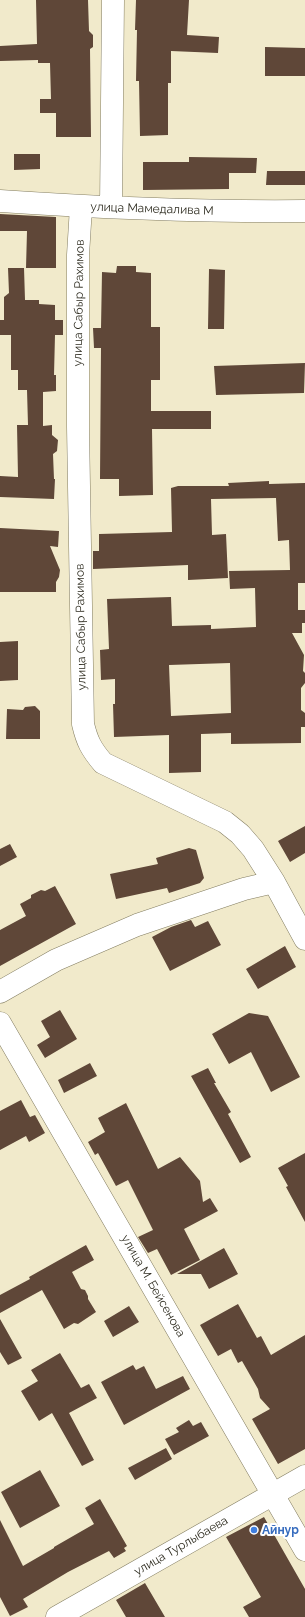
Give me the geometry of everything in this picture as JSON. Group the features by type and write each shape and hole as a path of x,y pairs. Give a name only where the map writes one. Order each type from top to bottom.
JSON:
{"street":[{"path":"111,207 113,0"},
{"name":"улица Мамедалива М","path":"0,201 81,207 238,212 305,212"},
{"name":"улица Сабыр Рахимов","path":"81,207 78,255 78,427 83,724 86,737 91,749 103,763 224,822 235,830 253,849 274,882 305,939"},
{"path":"0,992 56,960 137,925 244,889 274,882"},
{"name":"улица М. Бейсенова","path":"0,1023 305,1550"},
{"name":"улица Турлыбаева","path":"57,1617 305,1476"}],"building":[{"path":"36,0 88,0 89,31 93,35 93,47 90,49 91,137 56,137 56,113 40,113 40,99 51,99 50,63 38,63 38,60 0,61 0,46 37,44"},
{"path":"136,0 189,0 187,35 219,37 218,53 171,51 171,83 168,83 168,135 140,136 139,81 136,81"},
{"path":"265,47 305,48 305,76 265,76"},
{"path":"14,154 40,154 40,169 14,170"},
{"path":"189,157 257,158 256,173 229,173 229,189 143,190 143,162 189,162"},
{"path":"267,171 305,171 305,185 266,185"},
{"path":"0,214 56,217 56,268 26,268 27,231 0,231"},
{"path":"117,266 136,266 136,272 151,273 151,327 160,327 160,380 151,380 151,411 211,411 211,429 152,429 153,495 119,496 119,479 100,479 101,348 94,348 93,328 101,328 102,272 116,273"},
{"path":"8,268 24,268 25,300 39,300 39,304 55,305 55,320 63,320 63,335 55,335 54,375 56,375 56,391 43,392 43,426 52,425 52,435 58,440 57,451 53,454 55,479 54,499 0,497 0,476 18,477 17,425 28,425 27,390 18,390 18,370 11,370 11,335 0,335 0,320 4,320 4,297 9,293"},
{"path":"209,269 225,270 224,329 208,329"},
{"path":"305,363 304,393 216,395 214,366"},
{"path":"269,481 269,484 305,483 305,583 298,583 298,610 305,610 305,623 302,623 302,633 292,633 304,655 303,671 305,673 305,683 301,688 301,710 305,713 305,727 301,727 301,743 231,744 231,733 201,734 201,772 169,773 169,735 114,737 113,704 115,704 115,679 101,680 100,650 109,649 107,599 171,597 172,626 211,625 211,629 256,627 255,588 230,589 229,571 290,570 289,540 278,541 276,498 211,499 212,535 226,534 228,578 188,580 188,565 93,569 93,551 99,551 99,534 172,532 171,488 178,486 229,486 228,483","holes":["230,663 231,713 171,716 169,665"]},
{"path":"0,528 59,531 58,547 50,546 60,570 59,577 56,582 56,592 0,592"},
{"path":"18,641 18,680 0,681 0,642"},
{"path":"35,706 40,711 40,739 6,739 7,709 23,710 25,707"},
{"path":"305,826 305,853 290,862 278,841"},
{"path":"10,844 17,857 0,866 0,849"},
{"path":"189,848 196,850 204,878 200,883 169,893 167,888 116,899 110,874 158,864 156,858"},
{"path":"55,886 76,924 0,966 0,930 26,916 20,904 31,898 31,895"},
{"path":"191,920 195,927 208,921 221,945 170,971 152,937 171,927"},
{"path":"285,946 296,967 258,989 246,969"},
{"path":"60,1010 77,1039 45,1058 37,1045 50,1037 41,1021"},
{"path":"249,1013 268,1016 300,1077 271,1092 251,1052 229,1064 212,1034"},
{"path":"90,1063 97,1076 64,1093 58,1080"},
{"path":"208,1068 216,1083 214,1083 231,1112 228,1114 251,1157 240,1163 191,1076"},
{"path":"21,1100 30,1117 35,1115 45,1133 29,1142 26,1136 0,1150 0,1111"},
{"path":"126,1103 158,1169 180,1157 200,1181 203,1202 210,1198 218,1211 184,1229 200,1260 171,1275 157,1249 148,1253 138,1237 153,1230 128,1180 116,1186 98,1153 95,1155 88,1142 105,1132 98,1118"},
{"path":"305,1153 305,1222 286,1187 288,1186 278,1168"},
{"path":"86,1245 94,1260 72,1272 81,1289 85,1290 88,1299 96,1312 78,1324 74,1323 64,1329 42,1290 0,1313 0,1295 30,1279 29,1277"},
{"path":"224,1248 238,1274 209,1289 201,1274 177,1274"},
{"path":"238,1304 257,1338 261,1336 271,1355 305,1335 305,1449 278,1464 252,1419 270,1409 260,1398 258,1389 242,1361 238,1363 231,1349 218,1356 200,1325"},
{"path":"129,1306 139,1322 113,1337 104,1321"},
{"path":"0,1319 22,1358 8,1365 0,1352"},
{"path":"60,1353 81,1388 89,1384 97,1398 69,1413 94,1460 82,1466 52,1413 39,1421 21,1391 38,1381 31,1370"},
{"path":"133,1365 136,1370 144,1366 156,1389 183,1376 190,1389 124,1425 101,1382"},
{"path":"189,1420 193,1426 201,1422 209,1436 174,1455 165,1439 179,1432 176,1428"},
{"path":"166,1448 172,1459 135,1480 128,1468"},
{"path":"40,1470 60,1506 20,1528 1,1492"},
{"path":"100,1499 127,1546 124,1548 126,1551 114,1558 109,1551 68,1572 23,1599 28,1607 10,1616 0,1597 0,1520 23,1566 94,1524 85,1508"},
{"path":"264,1517 305,1589 305,1617 249,1617 243,1607 261,1597 226,1537"},
{"path":"145,1583 165,1617 126,1617 116,1600"}],"place":[{"name":"Айнур","path":"254,1530"}]}
